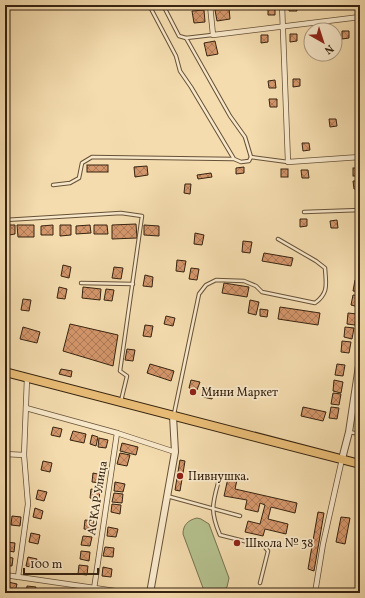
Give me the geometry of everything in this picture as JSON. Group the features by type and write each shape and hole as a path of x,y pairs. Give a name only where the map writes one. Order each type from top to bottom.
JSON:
{"highway":[{"path":"5,372 360,464"}],"street":[{"path":"210,5 213,35 284,25 360,17"},
{"path":"282,5 284,25 288,162 360,157"},
{"path":"315,593 323,544 349,432 360,359"},
{"path":"18,577 28,504 24,455 28,378"},
{"path":"26,408 117,433 175,452"},
{"path":"150,593 175,452 173,416"},
{"name":"АСКАР Улица","path":"94,589 117,433"},
{"path":"5,454 24,455"},
{"path":"5,575 129,593"}],"lane":[{"path":"149,5 176,56 180,72 192,87 234,159"},
{"path":"163,5 179,36 186,38 213,35"},
{"path":"186,38 230,116 245,137 251,157"},
{"path":"54,185 70,183 79,178 82,163 92,157 234,159 242,162 249,161 251,157"},
{"path":"251,157 288,162"},
{"path":"304,212 360,210"},
{"path":"5,220 121,213 142,216 120,371 127,376 120,402"},
{"path":"173,416 199,294 206,285 216,280 244,281 256,286 262,292 315,303 323,297 326,289 325,268 316,261 278,239"},
{"path":"81,283 133,284"},
{"path":"349,432 360,434"},
{"path":"220,476 212,508 214,520 220,535 264,546 268,552 260,582"},
{"path":"167,496 240,516"}],"green space":[{"path":"197,518 209,524 229,578 227,587 220,593 209,593 203,588 183,534 187,523"}],"building":[{"path":"289,5 296,5 297,11 289,11"},
{"path":"275,7 275,15 268,15 268,8"},
{"path":"229,8 230,19 217,21 215,10"},
{"path":"204,10 205,22 194,23 192,11"},
{"path":"343,31 349,31 349,38 343,39"},
{"path":"290,34 297,34 297,41 290,42"},
{"path":"261,35 268,35 268,42 261,43"},
{"path":"215,41 218,54 207,56 204,43"},
{"path":"293,79 300,79 300,86 293,87"},
{"path":"275,80 276,88 269,88 268,81"},
{"path":"269,99 277,99 277,107 270,107"},
{"path":"329,119 336,119 337,126 330,127"},
{"path":"302,143 309,143 310,150 303,151"},
{"path":"87,165 108,165 108,172 87,172"},
{"path":"147,166 148,175 135,177 134,167"},
{"path":"244,167 244,173 236,174 236,168"},
{"path":"353,168 360,168 360,176 353,176"},
{"path":"281,169 288,169 288,177 281,177"},
{"path":"301,170 308,170 309,178 302,178"},
{"path":"211,173 212,177 198,179 197,175"},
{"path":"353,181 360,181 360,189 354,189"},
{"path":"185,184 191,184 190,194 184,193"},
{"path":"300,219 307,219 307,226 300,227"},
{"path":"337,220 338,228 331,228 330,221"},
{"path":"136,224 137,238 112,239 112,225"},
{"path":"8,225 15,225 15,234 9,235"},
{"path":"17,225 34,225 34,237 18,237"},
{"path":"53,225 53,235 41,235 41,226"},
{"path":"60,225 71,225 71,235 60,236"},
{"path":"90,225 91,233 76,234 76,226"},
{"path":"94,225 107,225 108,234 94,234"},
{"path":"144,225 159,226 159,236 144,235"},
{"path":"195,233 204,235 202,245 194,244"},
{"path":"243,241 252,242 250,253 242,252"},
{"path":"264,253 293,258 291,266 262,261"},
{"path":"177,260 186,261 184,272 176,271"},
{"path":"63,265 71,267 69,278 61,276"},
{"path":"114,267 123,268 121,279 112,278"},
{"path":"191,268 199,269 197,280 189,279"},
{"path":"145,275 153,277 152,287 143,286"},
{"path":"355,280 360,281 360,292 353,291"},
{"path":"224,283 249,287 247,297 222,293"},
{"path":"59,287 67,289 65,299 57,298"},
{"path":"83,287 101,289 100,300 82,298"},
{"path":"106,289 114,290 112,301 104,300"},
{"path":"353,295 360,296 359,307 351,305"},
{"path":"23,299 31,300 29,311 21,310"},
{"path":"250,300 259,302 256,315 248,313"},
{"path":"280,307 320,313 318,325 278,319"},
{"path":"260,309 268,310 267,317 260,316"},
{"path":"348,313 357,314 355,325 347,324"},
{"path":"166,316 175,318 173,326 164,324"},
{"path":"70,324 118,335 113,366 63,351"},
{"path":"145,325 153,326 151,337 143,336"},
{"path":"23,327 40,332 37,343 20,339"},
{"path":"345,327 354,328 352,339 344,337"},
{"path":"342,341 351,342 349,353 341,352"},
{"path":"127,349 135,350 133,361 125,360"},
{"path":"150,364 174,371 171,381 147,373"},
{"path":"337,364 345,365 343,376 335,375"},
{"path":"61,369 72,371 71,377 59,374"},
{"path":"191,380 200,382 197,390 189,388"},
{"path":"334,380 343,382 341,393 333,391"},
{"path":"205,388 214,390 212,399 203,397"},
{"path":"333,393 341,394 339,405 331,404"},
{"path":"303,407 326,412 323,421 301,416"},
{"path":"331,407 339,408 337,419 329,418"},
{"path":"53,427 62,429 60,437 51,435"},
{"path":"73,431 86,434 84,443 70,440"},
{"path":"92,435 98,437 96,446 90,444"},
{"path":"99,438 108,440 106,448 98,447"},
{"path":"122,443 138,447 136,455 120,451"},
{"path":"120,453 130,455 127,466 117,464"},
{"name":"Пивнушка.","path":"180,460 185,461 180,491 175,490"},
{"path":"43,461 52,463 50,472 41,470"},
{"path":"93,473 102,475 101,483 92,482"},
{"path":"228,478 237,480 235,489 297,503 295,513 271,507 268,519 288,524 286,534 265,529 263,536 245,532 248,521 260,524 265,505 260,503 258,512 245,509 247,500 224,496"},
{"path":"115,482 125,484 123,492 114,491"},
{"path":"91,489 100,491 99,499 90,498"},
{"path":"38,490 47,492 44,501 36,499"},
{"path":"114,493 123,494 122,503 112,502"},
{"path":"112,504 121,505 120,514 111,512"},
{"path":"35,508 43,511 41,519 33,517"},
{"path":"318,512 324,513 314,571 308,569"},
{"path":"12,516 21,517 20,526 11,525"},
{"path":"341,517 350,518 345,544 336,542"},
{"path":"85,520 94,521 93,530 84,529"},
{"path":"108,527 118,529 116,537 107,536"},
{"path":"31,533 40,535 38,544 29,542"},
{"path":"83,536 92,537 90,546 81,545"},
{"path":"6,542 15,543 14,552 5,550"},
{"path":"105,547 114,548 113,557 103,556"},
{"path":"81,551 90,552 89,561 80,559"},
{"path":"5,557 13,558 12,566 5,565"},
{"path":"28,557 37,559 35,568 26,566"},
{"path":"79,565 88,566 87,575 78,574"},
{"path":"103,567 112,569 111,577 102,576"},
{"path":"8,582 17,584 15,592 6,591"},
{"path":"27,586 36,587 35,593 26,593"}],"place":[{"name":"Мини Маркет","path":"193,392"},
{"name":"Пивнушка.","path":"180,476"},
{"name":"Школа № 38","path":"237,543"}]}
